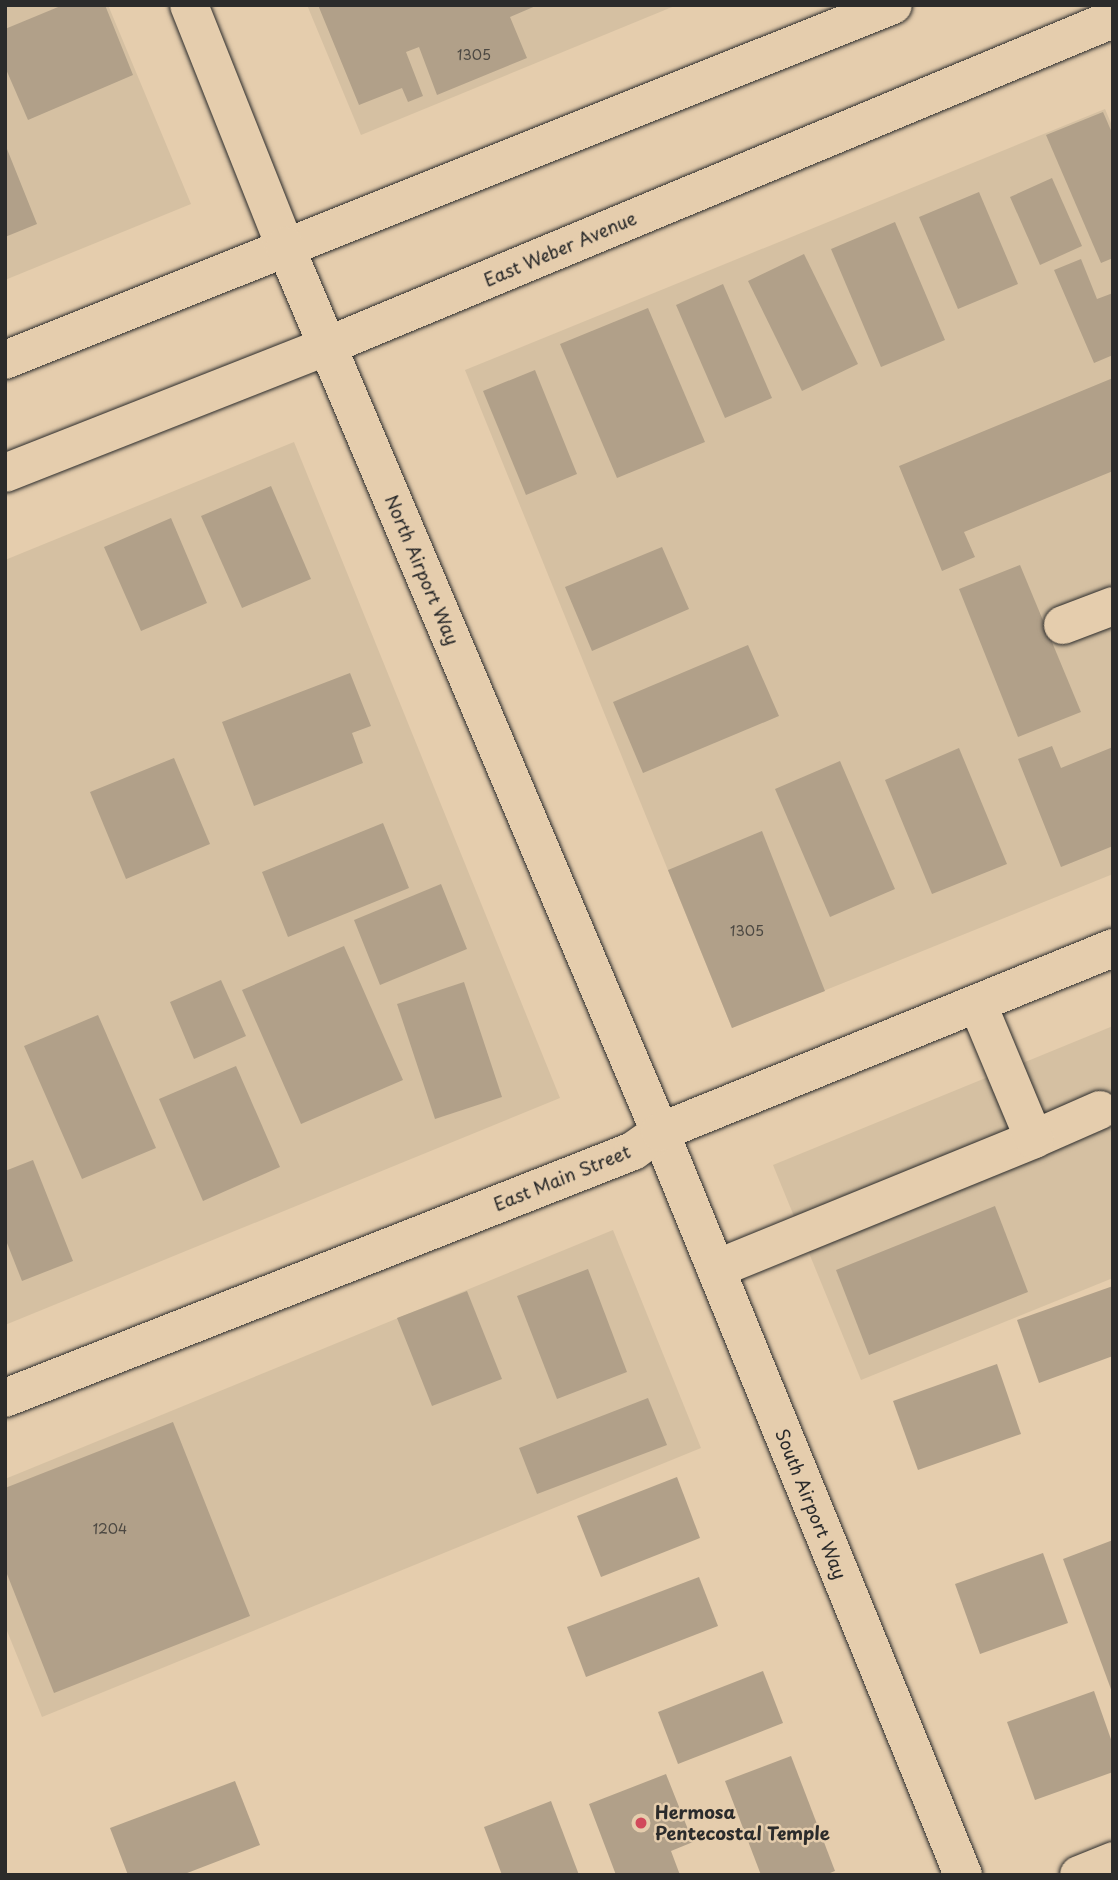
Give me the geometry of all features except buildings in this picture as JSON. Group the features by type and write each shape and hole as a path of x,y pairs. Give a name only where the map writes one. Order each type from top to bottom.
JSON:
{"main road":[{"name":"North Airport Way","path":"189,5 285,246 660,1132"},
{"path":"5,360 893,5"},
{"name":"East Weber Avenue","path":"5,473 327,346 1113,19"},
{"path":"1063,625 1113,606"},
{"name":"East Main Street","path":"5,1398 634,1151 660,1132 1113,948"},
{"path":"977,1003 1034,1139"},
{"path":"716,1269 1100,1110"},
{"name":"South Airport Way","path":"660,1132 963,1875"},
{"path":"1079,1875 1113,1861"}],"shaded area":[{"path":"5,5 108,5 191,204 5,280"},
{"path":"307,5 677,5 361,135"},
{"path":"1105,109 1113,128 1113,874 732,1028 465,370"},
{"path":"294,442 560,1098 5,1325 5,560"},
{"path":"1113,1026 1113,1278 861,1380 773,1165"},
{"path":"613,1230 701,1448 42,1717 5,1626 5,1479"}],"place":[{"name":"Hermosa Pentecostal Temple","path":"641,1823"}]}
